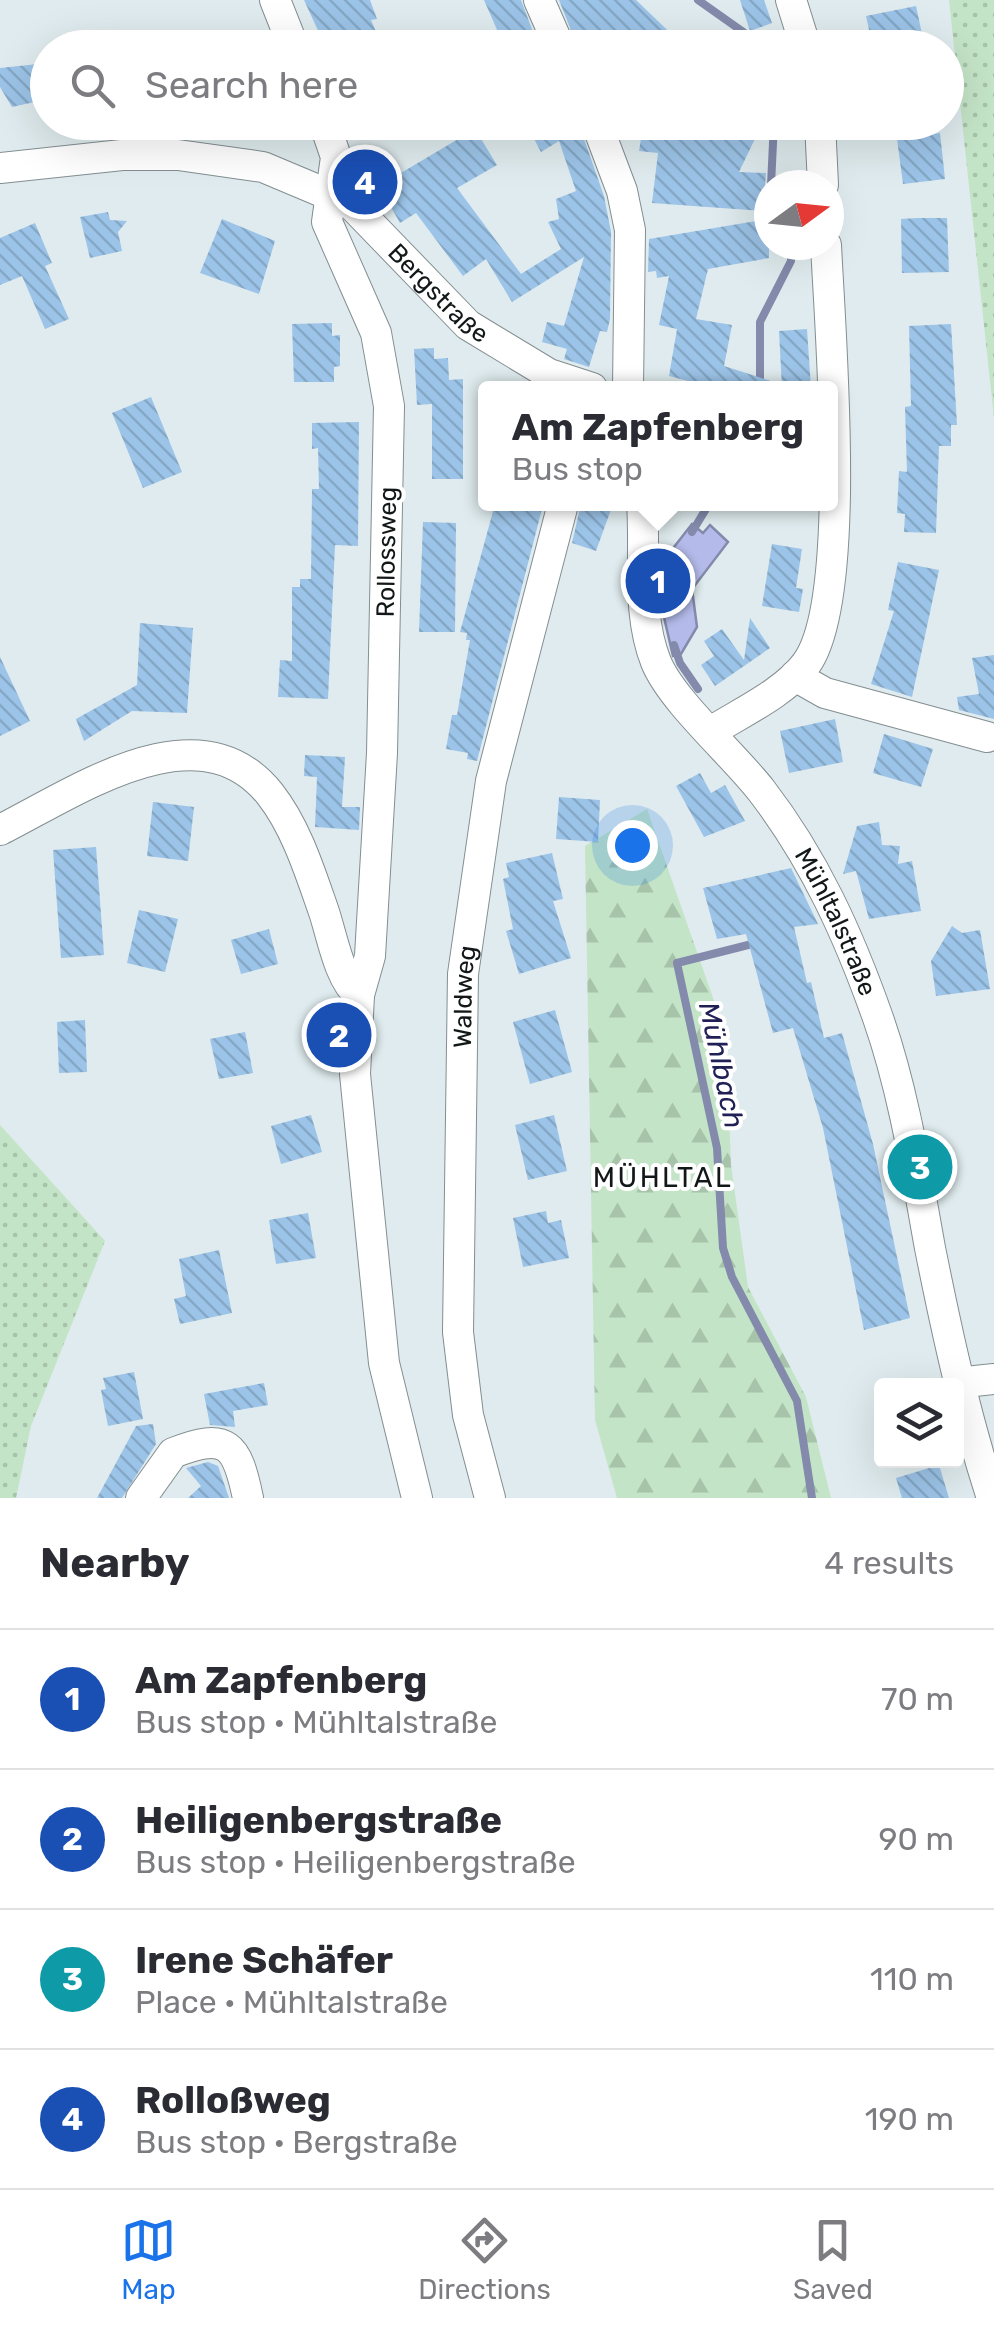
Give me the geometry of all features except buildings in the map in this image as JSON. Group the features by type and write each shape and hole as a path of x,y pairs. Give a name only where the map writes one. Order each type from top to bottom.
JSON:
{"street":[{"path":"275,0 287,30"},
{"path":"539,0 552,30"},
{"path":"791,0 800,30"},
{"name":"Rollossweg","path":"330,140 336,157 327,222 376,332 389,406 382,753 370,956 359,994 356,1093 384,1363 417,1498"},
{"path":"603,140 622,190 630,230 628,381"},
{"path":"821,140 823,170"},
{"name":"Bergstraße","path":"0,168 72,158 178,155 263,167 332,196 366,216 468,325 549,374 570,381"},
{"path":"826,260 829,381"},
{"name":"Waldweg","path":"490,1498 465,1401 458,1332 464,974 492,781 561,511"},
{"name":"Mühltalstraße","path":"642,511 643,590 651,648 666,681 768,800 824,884 878,1018 914,1161 957,1378"},
{"path":"712,731 795,676 811,656 833,547 832,511"},
{"path":"795,676 825,693 987,738"},
{"path":"0,830 110,776 155,759 207,756 234,765 259,782 282,813 313,882 347,980 359,994"},
{"path":"964,1382 994,1378"},
{"name":"Mühltalstraße","path":"964,1403 992,1498"},
{"path":"141,1498 173,1453 213,1443 226,1444 236,1453 248,1498"}],"green space":[{"path":"949,0 994,0 994,418 964,139 964,30 952,30"},
{"path":"647,809 726,1035 731,1165 748,1287 806,1397 831,1498 617,1498 595,1420 585,846"},
{"path":"0,1125 105,1241 31,1426 16,1498 0,1498"}],"water":[{"path":"692,524 703,533 710,525 728,542 692,589 697,627 681,654 673,656 660,600 660,565"}],"waterway":[{"name":"Mühlbach","path":"698,0 740,30"},
{"name":"Mühlbach","path":"772,170 773,140"},
{"name":"Mühlbach","path":"760,381 760,322 791,260"},
{"name":"Mühlbach","path":"692,532 705,511"},
{"name":"Mühlbach","path":"674,645 680,663 698,689"},
{"name":"Mühlbach","path":"756,943 677,963 717,1148 723,1248 732,1277 797,1401 812,1498"}],"place":[{"name":"Rolloßweg","path":"365,182"},
{"name":"Am Zapfenberg","path":"658,581"},
{"name":"Heiligenbergstraße","path":"339,1035"},
{"name":"Irene Schäfer","path":"920,1167"}],"district":[{"name":"MÜHLTAL","path":"663,1177"}]}
